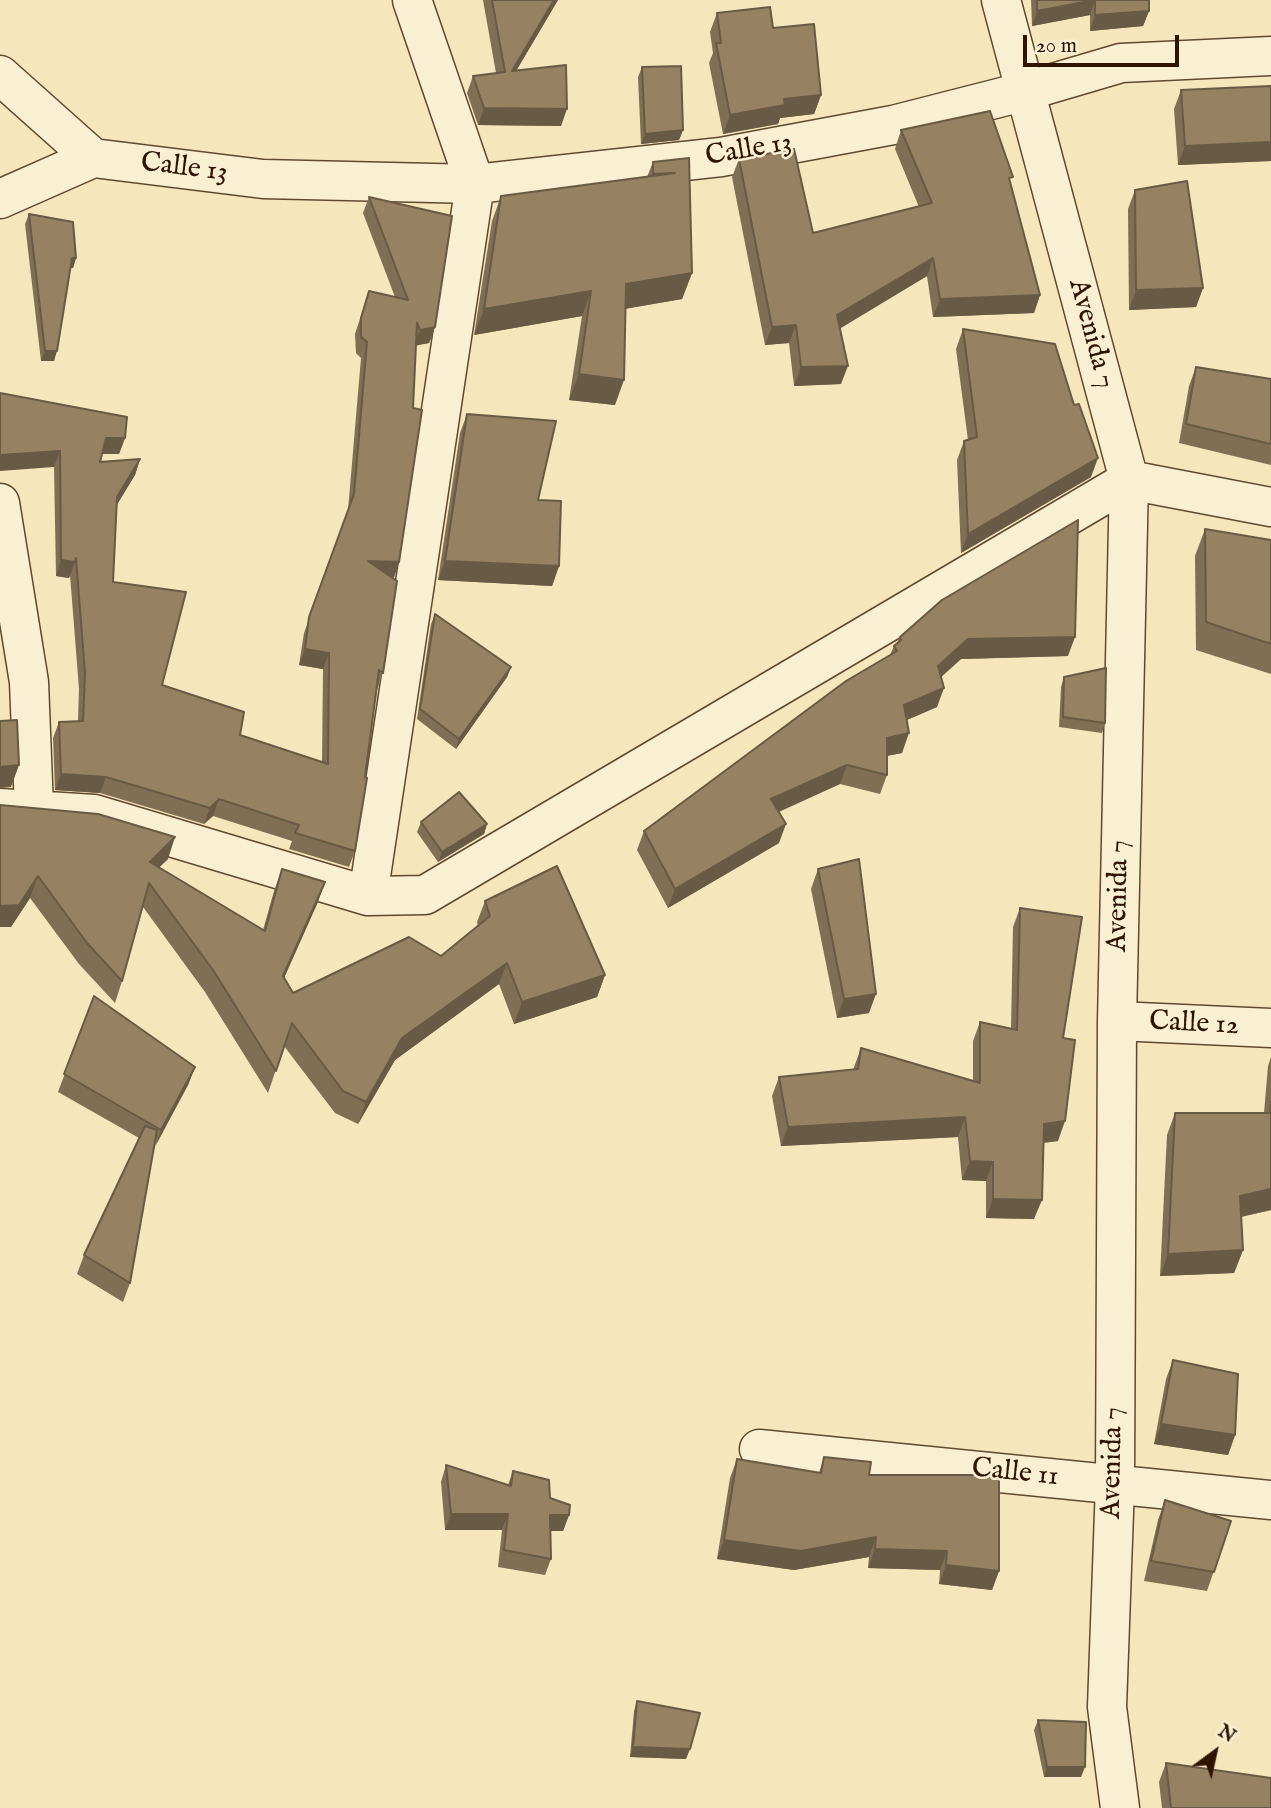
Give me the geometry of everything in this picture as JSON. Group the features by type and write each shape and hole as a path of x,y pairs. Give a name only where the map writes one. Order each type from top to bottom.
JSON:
{"street":[{"path":"368,896 475,184 412,0"},
{"name":"Avenida 7","path":"1001,0 1129,480 1117,1021 1115,1484 1107,1707 1120,1808"},
{"name":"Calle 13","path":"93,158 263,179 475,184 720,157 893,125 1121,63 1271,56"},
{"path":"0,75 93,158 0,198"},
{"path":"0,503 29,682 17,808 94,814 368,896 425,895 1129,480 1271,507"},
{"name":"Calle 12","path":"1117,1021 1271,1028"},
{"name":"Calle 11","path":"759,1449 1271,1500"}],"building":[{"path":"492,0 554,0 512,71 566,65 567,109 484,108 473,76 505,72"},
{"path":"1037,0 1094,0 1037,11"},
{"path":"1095,0 1149,0 1149,11 1095,15"},
{"path":"770,7 773,28 814,24 821,95 784,99 785,105 730,115 716,43 721,43 717,13"},
{"path":"681,66 683,130 645,134 642,67"},
{"path":"1271,86 1271,142 1185,146 1181,90"},
{"path":"990,111 1013,177 1009,178 1040,295 940,299 933,258 837,315 848,366 801,367 796,325 772,327 739,159 794,149 813,233 932,203 901,130"},
{"path":"689,158 692,273 626,284 624,380 579,374 591,291 484,309 501,196 675,173 653,174 653,162"},
{"path":"1187,181 1203,288 1136,290 1135,190"},
{"path":"369,197 452,216 435,327 420,330 417,323 413,408 422,410 399,562 368,561 397,581 383,673 379,670 367,778 355,851 295,833 299,825 219,799 210,808 106,777 61,774 59,722 83,721 85,673 76,558 75,562 61,560 60,451 0,455 0,393 127,417 125,438 106,438 100,462 140,459 117,497 113,582 186,592 162,685 244,712 240,735 328,764 329,653 305,649 309,617 354,494 367,342 361,337 361,318 369,291 408,300"},
{"path":"29,214 73,222 76,258 72,258 57,351 45,351"},
{"path":"963,329 1055,344 1074,405 1079,404 1098,458 968,534 964,441 977,437"},
{"path":"1196,367 1271,379 1271,444 1186,424"},
{"path":"467,414 556,421 538,500 561,501 559,566 445,561"},
{"path":"1078,520 1075,637 968,639 938,666 944,688 904,705 909,733 887,738 887,775 847,765 771,799 786,824 675,889 644,831 846,681 897,651 894,646 901,640 900,637 942,600"},
{"path":"1205,529 1271,540 1271,644 1206,622"},
{"path":"435,614 511,667 459,739 420,709"},
{"path":"1106,668 1105,723 1063,717 1064,677"},
{"path":"17,720 19,765 0,767 0,721"},
{"path":"459,792 487,824 442,852 421,822"},
{"path":"0,805 98,814 175,837 150,862 265,931 282,869 325,882 283,976 293,993 409,937 441,956 490,916 485,901 557,866 605,975 522,1002 507,963 402,1038 366,1102 343,1091 292,1023 276,1071 213,970 149,883 122,981 87,943 38,876 19,905 0,906"},
{"path":"859,859 876,994 844,999 818,869"},
{"path":"1020,908 1082,917 1063,1038 1075,1040 1065,1121 1044,1124 1042,1200 993,1199 993,1162 970,1161 965,1117 788,1127 779,1077 858,1069 861,1048 980,1083 980,1022 1017,1030"},
{"path":"94,996 195,1067 161,1130 64,1074"},
{"path":"1271,1102 1271,1189 1240,1196 1243,1250 1168,1254 1175,1113 1270,1113"},
{"path":"145,1126 157,1130 130,1283 84,1255"},
{"path":"1173,1360 1238,1374 1235,1435 1161,1424"},
{"path":"824,1457 871,1462 869,1475 999,1475 999,1571 946,1565 947,1551 875,1549 876,1537 801,1551 724,1540 737,1459 821,1473"},
{"path":"446,1465 511,1486 513,1471 549,1480 550,1498 570,1505 569,1515 550,1515 551,1559 504,1550 508,1514 451,1514"},
{"path":"1165,1500 1231,1521 1214,1572 1151,1561"},
{"path":"637,1701 700,1713 690,1749 633,1747"},
{"path":"1038,1720 1086,1722 1085,1767 1047,1767"},
{"path":"1166,1763 1271,1778 1271,1808 1171,1808"}]}
